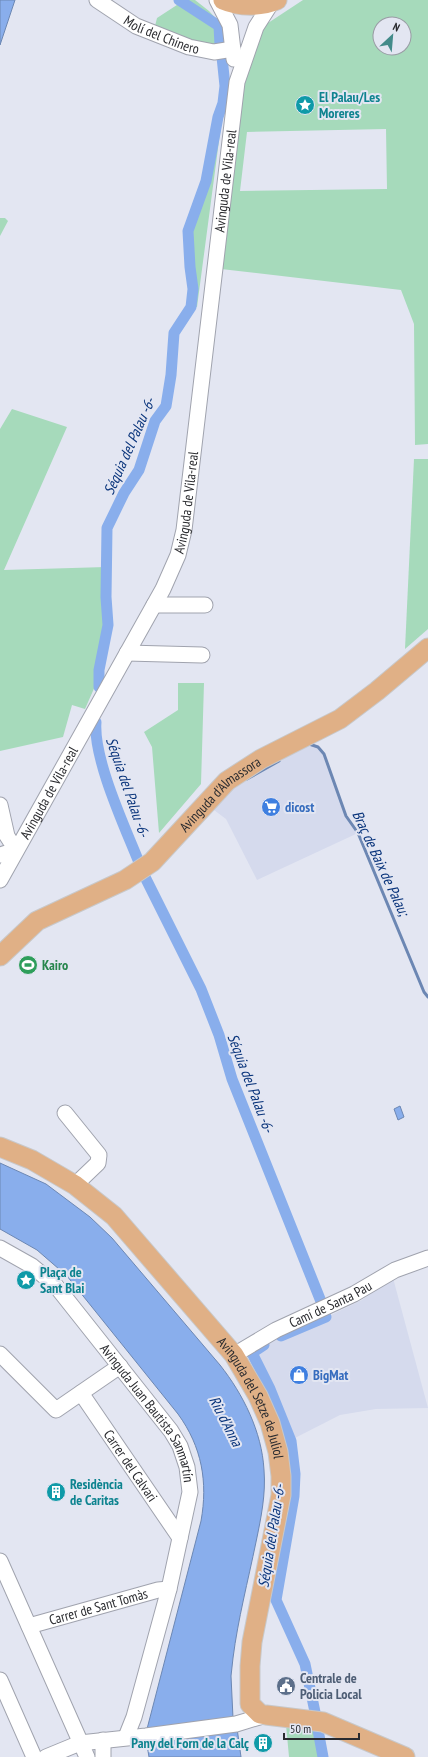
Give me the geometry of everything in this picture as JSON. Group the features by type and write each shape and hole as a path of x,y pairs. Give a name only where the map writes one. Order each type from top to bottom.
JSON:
{"main road":[{"path":"223,0 241,5 275,1"},
{"name":"Avinguda d'Almassora","path":"0,956 8,942 37,921 125,880 152,862 227,781 261,759 340,719 377,691 428,648"},
{"name":"Avinguda del Setze de Juliol","path":"0,1147 32,1160 75,1185 114,1216 234,1355 258,1396 270,1423 278,1452 281,1476 278,1511 252,1642 249,1686 250,1704"},
{"path":"250,1704 260,1714 323,1722 405,1757"}],"street":[{"name":"Molí del Chinero","path":"97,0 136,26 189,47 214,52 233,49"},
{"name":"Avinguda de Vila-real","path":"217,0 230,25 237,82"},
{"name":"Avinguda de Vila-real","path":"2,870 16,850 154,605 178,555 184,530 237,82 256,27 275,1"},
{"path":"154,605 205,605"},
{"path":"127,653 202,655"},
{"path":"0,805 7,836 16,850 0,854"},
{"path":"65,1114 99,1155 98,1163 75,1185"},
{"name":"Avinguda Juan Bautista Sanmartín","path":"0,1248 32,1266 56,1286 159,1414 180,1446 187,1468 190,1492 169,1589 134,1717 126,1737"},
{"name":"Camí de Santa Pau","path":"234,1355 276,1330 354,1294 395,1270 428,1258"},
{"path":"0,1354 56,1410 120,1366"},
{"name":"Carrer del Calvari","path":"82,1393 180,1538"},
{"path":"0,1561 87,1757"},
{"name":"Carrer de Sant Tomàs","path":"29,1626 158,1590 169,1589"},
{"path":"0,1680 34,1757"},
{"path":"238,1723 250,1704"},
{"path":"46,1757 80,1743 146,1736 238,1723 266,1715"},
{"path":"103,1740 103,1757"}],"shaded area":[{"path":"309,744 318,747 324,754 346,816 358,833 257,880 226,819 214,810 223,798 234,788"},
{"path":"393,1278 428,1408 376,1409 340,1415 291,1440 275,1397 252,1353 284,1334 327,1317 362,1300"}],"green space":[{"path":"179,0 195,0 209,11 221,24 225,47 211,47 154,30 157,18 180,3"},
{"path":"303,0 428,0 428,444 415,445 414,324 401,290 221,269 241,90 265,25","holes":["386,129 387,189 240,191 247,132"]},
{"path":"224,103 197,307 192,306 193,288 190,267 189,230 207,181 218,117"},
{"path":"0,218 5,218 8,221 0,236"},
{"path":"12,409 67,427 4,570 106,567 106,637 96,684 85,709 72,705 63,737 0,751 0,429"},
{"path":"414,459 428,459 428,629 405,649"},
{"path":"178,683 204,683 201,784 159,833 152,747 144,732 178,710"},
{"path":"286,1725 323,1728 327,1757 289,1757"}],"water":[{"path":"0,0 15,0 0,45"},
{"path":"400,1106 404,1117 398,1120 394,1109"},
{"name":"Riu d'Anna","path":"0,1163 46,1184 90,1217 112,1238 220,1365 244,1401 250,1414 260,1442 264,1470 263,1506 235,1643 231,1676 233,1718 147,1729 201,1521 204,1492 198,1452 193,1439 178,1414 67,1276 37,1250 0,1229"},
{"path":"237,1728 241,1757 149,1757 146,1739"}],"waterway":[{"name":"Séquia del Palau -6-","path":"179,0 219,26 220,45"},
{"name":"Séquia del Palau -6-","path":"99,687 99,670 108,625 106,597 107,528 124,493 139,470 155,421 166,406 171,375 174,333 191,307 193,289 188,231 206,181 218,117 223,103 225,86 222,57"},
{"name":"Séquia del Palau -6-","path":"96,722 96,737 104,772 138,860"},
{"name":"Braç de Baix de Palau;","path":"309,744 318,747 324,754 346,816 358,833 424,992 428,997"},
{"path":"247,779 279,761"},
{"name":"Séquia del Palau -6-","path":"145,877 201,989 219,1035 232,1079 322,1304"},
{"name":"Séquia del Palau -6-","path":"281,1336 326,1317"},
{"name":"Séquia del Palau -6-","path":"264,1345 252,1353 270,1389 291,1441 295,1474 294,1496 276,1600 305,1664 315,1712"},
{"name":"Séquia del Palau -6-","path":"318,1730 323,1757"}],"place":[{"name":"El Palau/Les Moreres","path":"305,105"},
{"name":"dicost","path":"271,807"},
{"name":"Kairo","path":"28,965"},
{"name":"Plaça de Sant Blai","path":"26,1280"},
{"name":"BigMat","path":"299,1375"},
{"name":"Residència de Caritas","path":"56,1492"},
{"name":"Centrale de Policia Local","path":"286,1686"},
{"name":"Pany del Forn de la Calç","path":"263,1743"}]}
